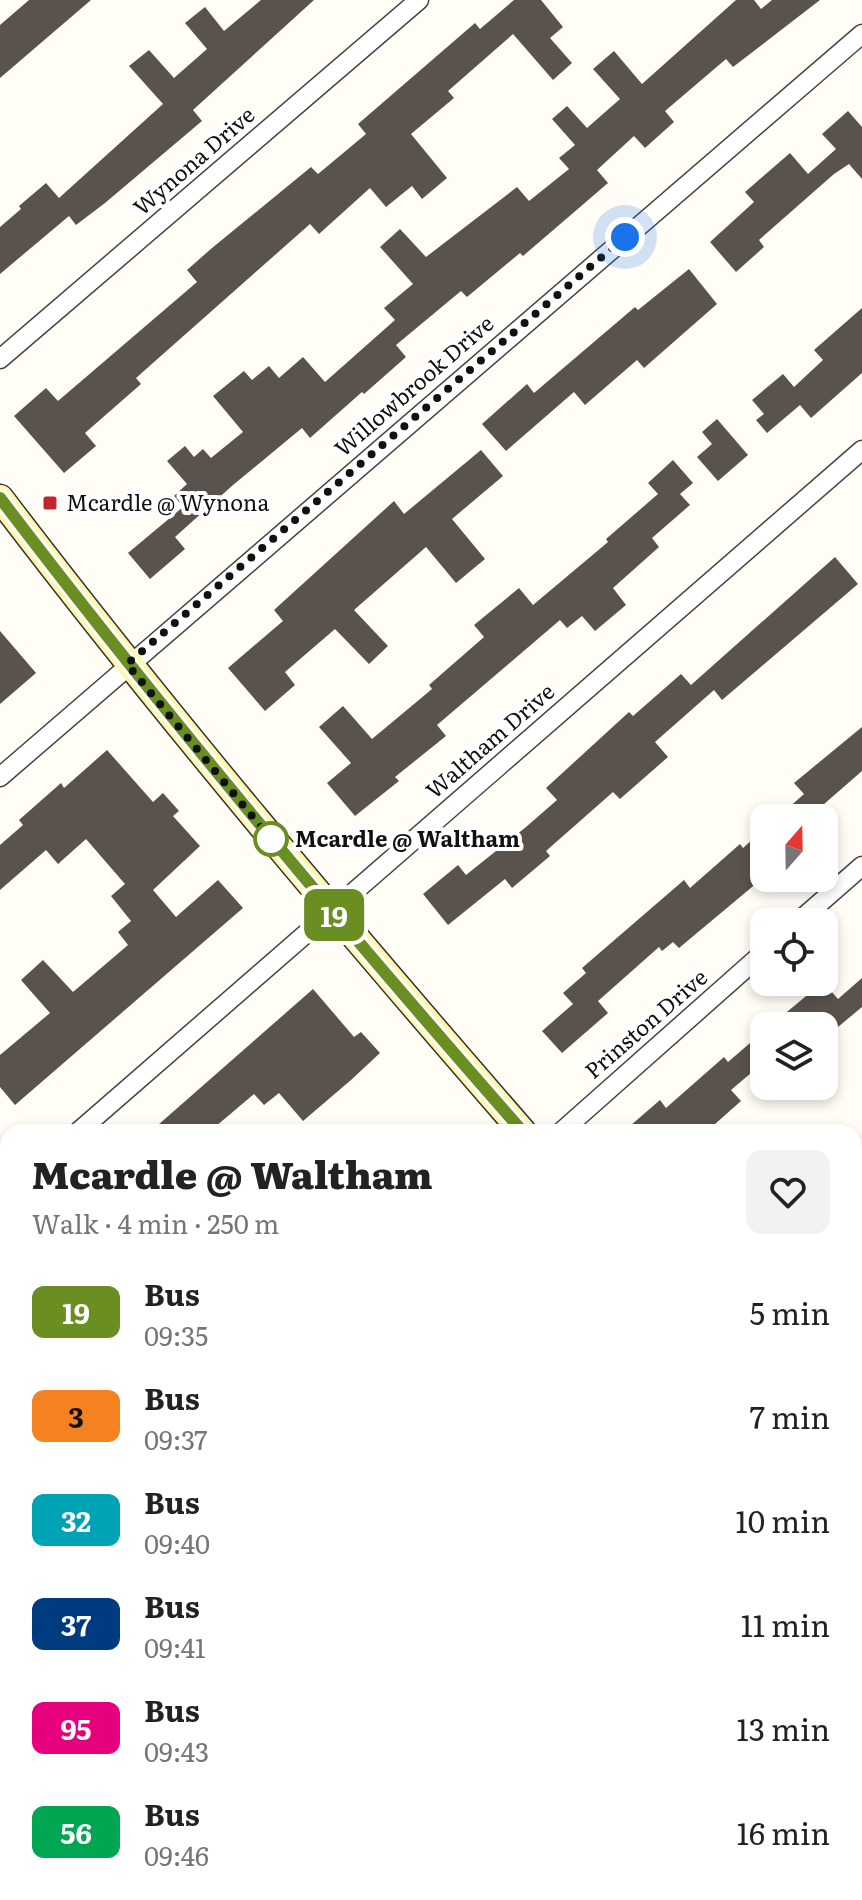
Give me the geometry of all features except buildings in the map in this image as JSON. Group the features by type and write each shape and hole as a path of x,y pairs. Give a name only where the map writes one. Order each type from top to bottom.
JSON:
{"main road":[{"path":"0,498 127,664 331,912 516,1124"}],"street":[{"name":"Wynona Drive","path":"0,359 419,0"},
{"name":"Willowbrook Drive","path":"0,777 127,664 862,34"},
{"name":"Waltham Drive","path":"87,1124 862,450"},
{"path":"814,908 862,866"},
{"name":"Prinston Drive","path":"570,1124 750,964"}],"bus line":[{"name":"19","path":"0,498 127,664 331,912 516,1124"}],"place":[{"name":"Mcardle @ Wynona","path":"50,503"},
{"name":"Mcardle @ Waltham","path":"271,839"}],"route":[{"path":"271,839 275,844 127,664 625,237"}]}
